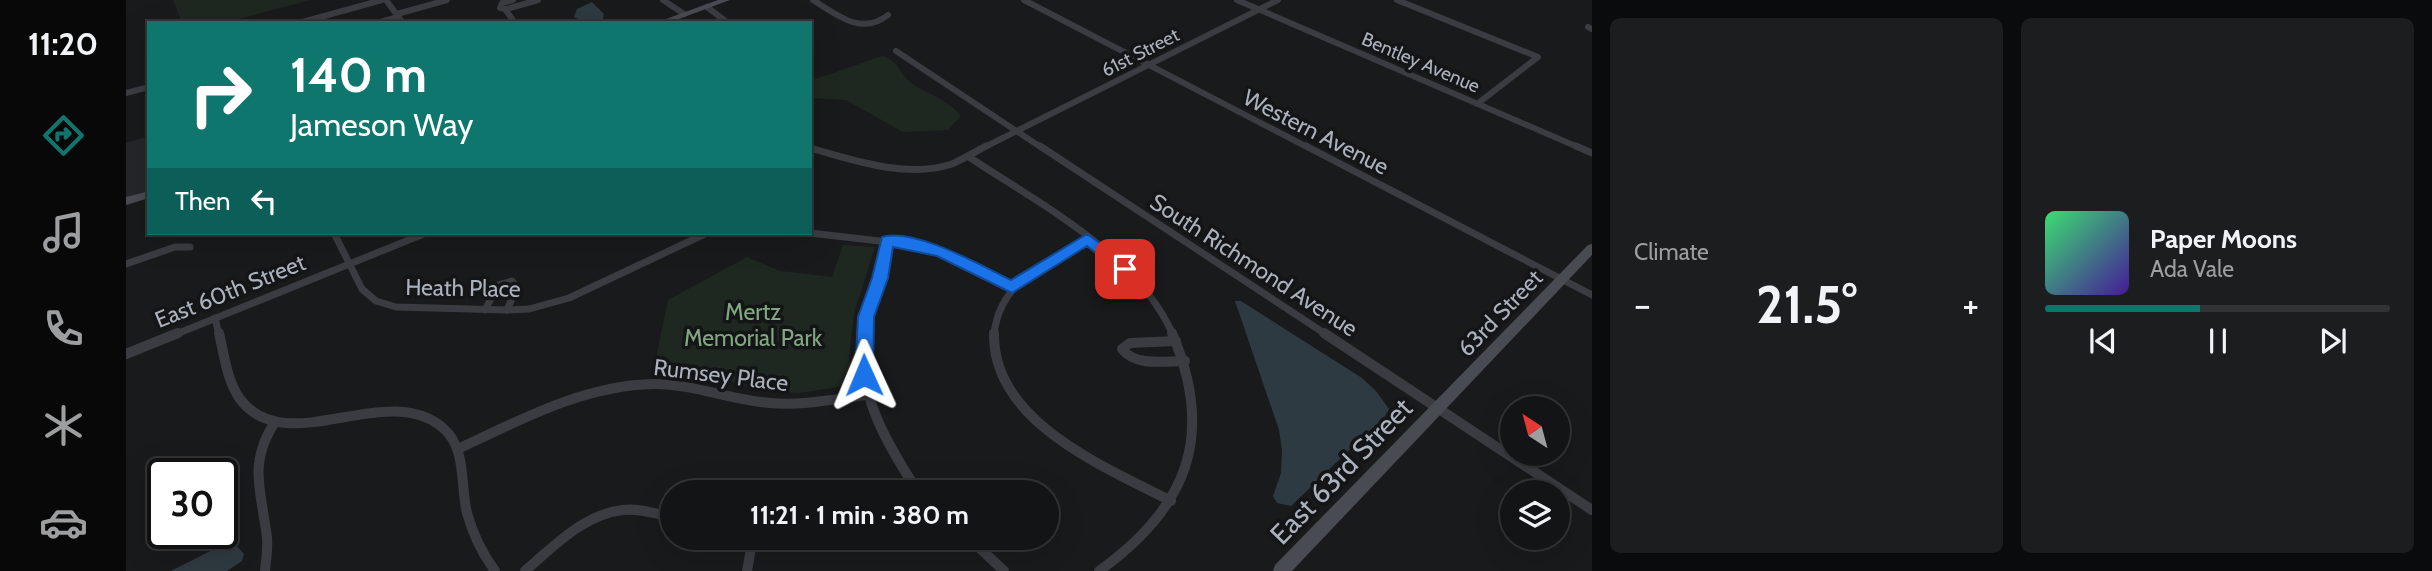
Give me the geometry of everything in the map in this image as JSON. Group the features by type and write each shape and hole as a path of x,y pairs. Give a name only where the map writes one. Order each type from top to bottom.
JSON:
{"main road":[{"path":"665,21 726,0"},
{"path":"126,201 147,195"},
{"name":"63rd Street","path":"1438,407 1592,248"},
{"name":"East 63rd Street","path":"1281,571 1438,407"}],"street":[{"path":"306,21 384,0 401,21"},
{"path":"383,21 447,0"},
{"path":"513,0 500,5 500,8 505,9 514,21"},
{"path":"505,9 538,0"},
{"path":"663,0 684,14"},
{"path":"813,0 853,24 877,24 888,15"},
{"name":"Western Avenue","path":"1024,0 1592,295"},
{"name":"Bentley Avenue","path":"1237,0 1592,153"},
{"name":"61st Street","path":"812,149 892,169 932,167 969,157 1278,0"},
{"path":"1397,0 1538,57 1477,104"},
{"path":"707,6 726,21"},
{"name":"South Richmond Avenue","path":"896,51 1592,510"},
{"path":"126,93 147,88"},
{"path":"969,157 1115,260 1144,288 1177,341 1185,361 1191,382 1193,423 1187,459 1171,501 1139,539 1099,571"},
{"path":"812,233 923,246 1012,287"},
{"name":"Heath Place","path":"335,235 367,294 387,305 485,310 529,309 569,298 703,235"},
{"name":"East 60th Street","path":"126,354 421,235"},
{"path":"1087,239 1012,287 1000,309 993,336 1001,373 1017,401 1041,425 1066,444 1171,501"},
{"path":"887,241 880,278 866,317 863,355 866,395 888,444 910,480"},
{"path":"126,264 175,247 190,247"},
{"path":"485,310 495,289 502,283 512,281 517,287 507,310"},
{"path":"215,318 239,398 251,411 275,422 317,422 369,411 402,411 438,424 458,449 470,525 482,552 495,571"},
{"path":"1177,341 1130,343 1122,349 1126,356 1133,359 1185,361"},
{"name":"Rumsey Place","path":"458,449 568,400 632,385 688,385 768,402 816,402 866,395"},
{"path":"265,571 267,540 259,506 256,471 263,441 275,422"},
{"path":"525,571 580,526 603,514 633,509 660,515"},
{"path":"747,571 751,550"},
{"path":"981,550 1003,571"}],"shaded area":[{"path":"592,2 604,14 603,19 582,21 574,17 577,9"},
{"path":"147,137 147,191 126,198 126,143"},
{"path":"1235,301 1241,301 1362,378 1389,409 1381,423 1368,432 1291,506 1277,503 1273,496 1281,473 1279,430"},
{"path":"238,547 244,554 242,561 227,571 171,571 214,549"}],"green space":[{"path":"173,0 310,0 231,21 181,21"},
{"path":"882,56 895,63 910,82 950,105 961,116 948,130 903,132 846,100 812,98 812,80"},
{"name":"Mertz Memorial Park","path":"843,245 875,247 854,313 849,357 851,385 799,393 775,392 712,377 653,373 668,300 747,257 780,271 832,277"}],"route":[{"path":"864,375 863,335 866,317 880,278 887,241 923,246 964,262 1012,287 1087,239 1125,269"}]}
